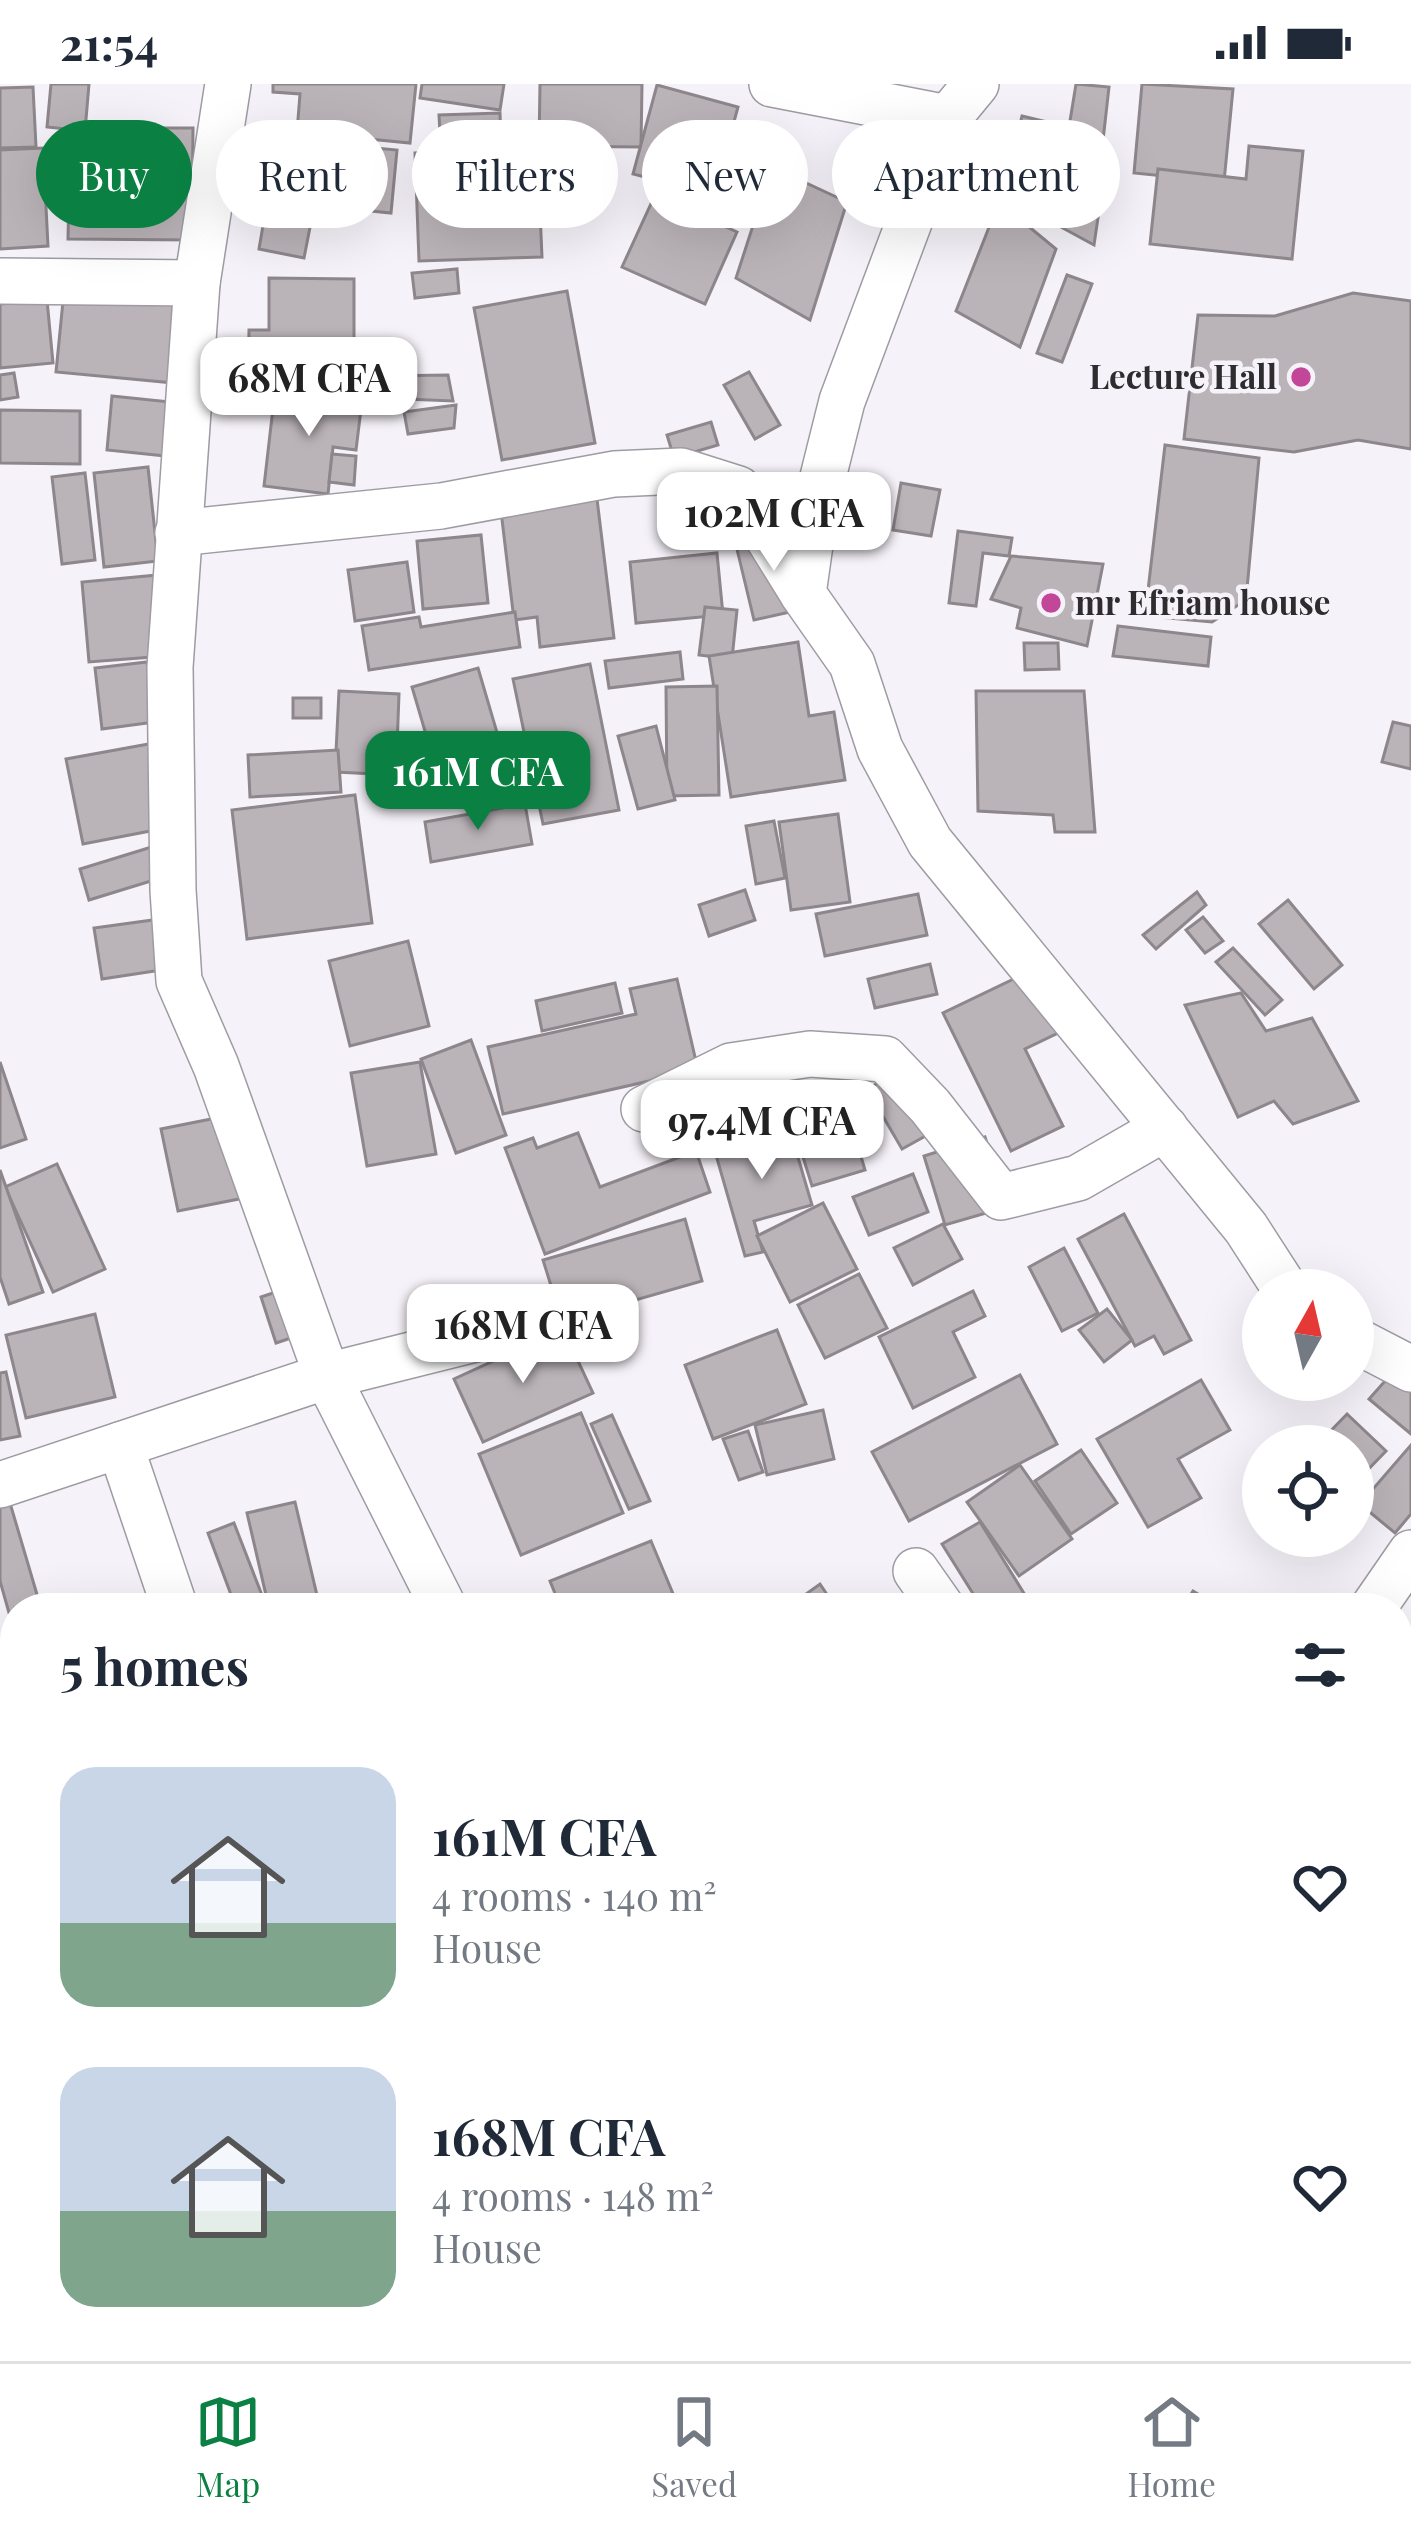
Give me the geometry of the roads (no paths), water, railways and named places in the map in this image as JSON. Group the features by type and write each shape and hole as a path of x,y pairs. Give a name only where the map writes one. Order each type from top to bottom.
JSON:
{"street":[{"path":"228,84 197,283 170,668 179,981 216,1066 328,1376 436,1593"},
{"path":"772,84 962,101 842,401 815,508 803,594"},
{"path":"0,281 197,283"},
{"path":"178,532 442,506 614,474 681,471 738,489 852,664 880,749 930,842 1246,1228 1272,1269"},
{"path":"644,1109 731,1066 810,1054 885,1059 930,1106 1001,1198 1078,1178 1165,1128"},
{"path":"0,1484 328,1376 487,1336"},
{"path":"1374,1350 1411,1369"},
{"path":"120,1445 170,1593"},
{"path":"1383,1593 1411,1553"},
{"path":"916,1571 931,1593"}],"place":[{"name":"Lecture Hall","path":"1301,377"},
{"name":"mr Efriam house","path":"1051,603"}]}
